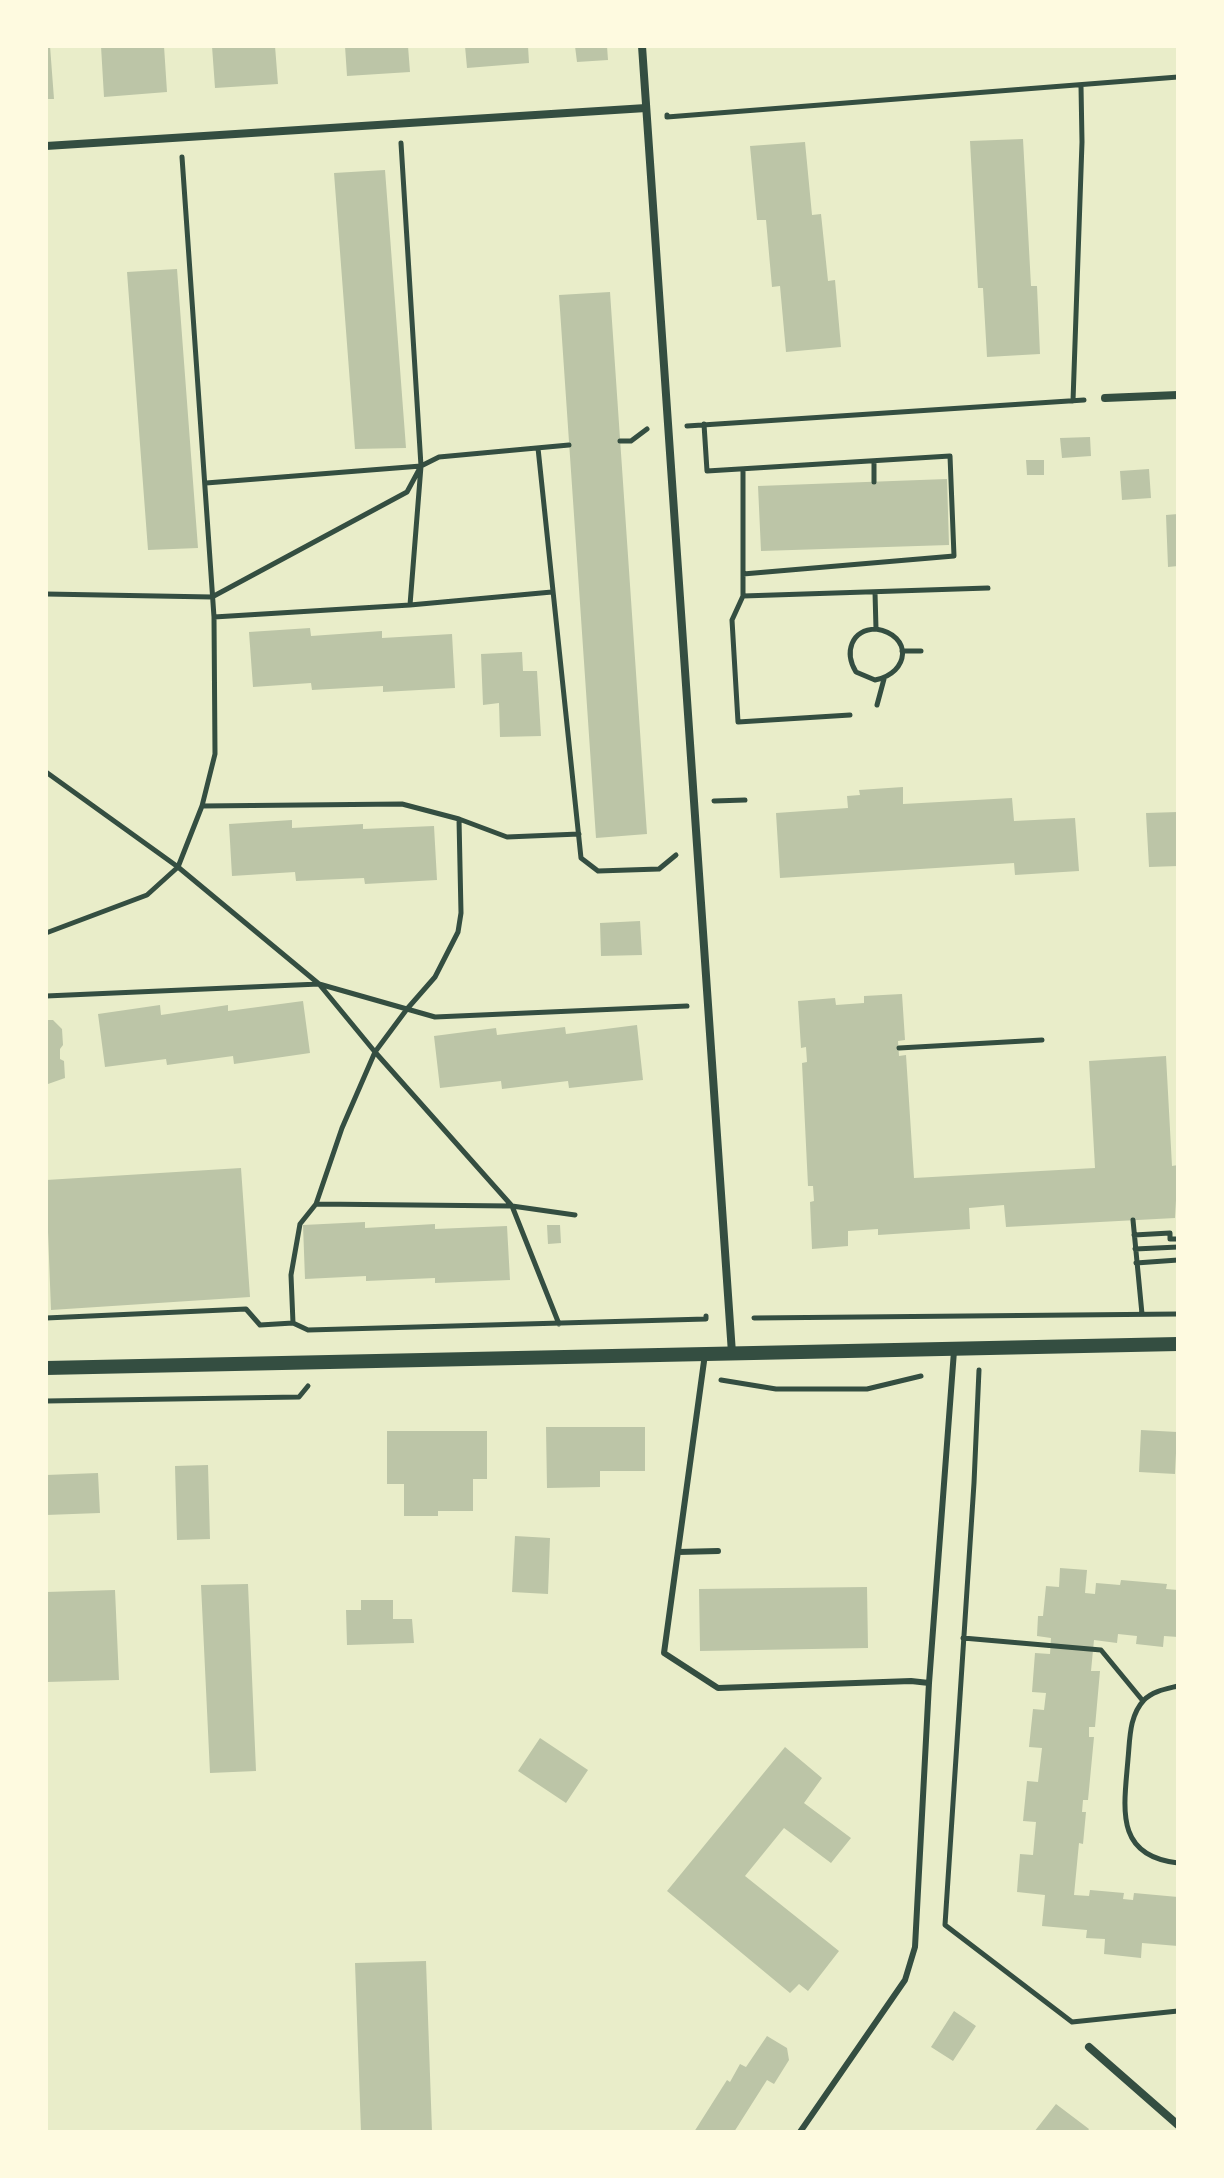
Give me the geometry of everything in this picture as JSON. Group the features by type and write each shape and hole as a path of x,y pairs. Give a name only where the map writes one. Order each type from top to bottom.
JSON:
{"street":[{"path":"642,46 732,1353"},
{"path":"46,146 646,108"},
{"path":"1105,398 1178,395"},
{"path":"46,1368 1178,1344"},
{"path":"1089,2047 1178,2125"}],"lane":[{"path":"800,2132 905,1980 915,1947 929,1683 954,1348"},
{"path":"705,1353 664,1653 718,1688 911,1681 929,1683"},
{"path":"678,1552 718,1551"}],"path":[{"path":"667,117 1178,77"},
{"path":"1073,401 1081,86"},
{"path":"399,124 421,466 410,605"},
{"path":"46,933 147,895 178,867 202,806 215,754 214,617 181,137"},
{"path":"682,426 1105,398"},
{"path":"704,424 707,471 950,456 954,556 743,574"},
{"path":"620,441 631,441 647,429"},
{"path":"206,483 421,466 439,457 569,445"},
{"path":"538,448 581,858 598,871 659,869 676,855"},
{"path":"874,461 874,482"},
{"path":"46,594 212,597 407,492 421,466"},
{"path":"743,469 743,596 732,620 738,722 850,715"},
{"path":"743,596 988,588"},
{"path":"214,617 410,605 552,592"},
{"path":"875,592 876,629"},
{"path":"876,629 895,635 902,651 899,667 884,679 870,680 853,668 849,654 853,640 860,633 876,629"},
{"path":"902,651 921,651"},
{"path":"877,705 884,679"},
{"path":"46,772 178,867 319,984 512,1206 559,1324"},
{"path":"708,801 745,800"},
{"path":"202,806 402,804 459,819 507,837 579,834"},
{"path":"293,1323 291,1275 300,1224 316,1204 342,1128 375,1052 435,977 458,932 461,913 459,819"},
{"path":"46,996 319,984 435,1017 688,1006"},
{"path":"899,1048 1042,1040"},
{"path":"316,1204 512,1206 575,1215"},
{"path":"1133,1220 1142,1314"},
{"path":"1134,1235 1170,1233 1170,1239 1178,1239"},
{"path":"1135,1249 1178,1247"},
{"path":"1136,1263 1178,1260"},
{"path":"46,1318 246,1309 260,1325 293,1323 308,1330 706,1319"},
{"path":"754,1318 1178,1314"},
{"path":"979,1370 945,1925 1072,2022 1178,2011"},
{"path":"46,1401 299,1397 309,1385"},
{"path":"963,1638 1101,1650 1143,1701"},
{"path":"1178,1686 1157,1692 1143,1701 1131,1722 1123,1817 1141,1851 1158,1861 1178,1863"}],"building":[{"path":"46,46 50,46 54,99 46,99"},
{"path":"101,46 164,46 167,92 104,97"},
{"path":"212,46 275,46 278,84 215,88"},
{"path":"345,46 408,46 410,72 347,76"},
{"path":"465,46 528,46 529,63 467,68"},
{"path":"575,46 607,46 608,60 577,62"},
{"path":"1023,139 1031,286 1037,286 1040,354 987,357 983,288 978,288 970,141"},
{"path":"805,142 812,215 821,214 828,281 835,280 841,347 786,352 780,286 772,287 766,220 757,220 750,146"},
{"path":"385,170 406,448 355,449 334,173"},
{"path":"177,269 198,548 148,550 127,272"},
{"path":"610,292 647,834 596,838 559,295"},
{"path":"1090,437 1091,456 1062,458 1060,438"},
{"path":"1026,460 1044,460 1044,475 1027,475"},
{"path":"1149,469 1151,498 1122,500 1120,471"},
{"path":"947,479 949,545 761,551 758,486"},
{"path":"1178,514 1178,566 1168,567 1166,515"},
{"path":"310,628 311,636 382,631 382,638 452,634 455,688 383,692 383,686 312,690 311,683 253,687 249,632"},
{"path":"522,652 523,671 537,671 541,736 500,737 499,703 483,705 481,654"},
{"path":"903,787 903,804 1012,798 1014,821 1075,818 1079,871 1015,875 1014,863 780,878 776,813 848,808 847,796 860,795 859,790"},
{"path":"1178,812 1178,866 1149,867 1146,813"},
{"path":"292,820 292,828 363,824 363,829 434,826 437,880 365,884 364,878 296,881 295,872 232,876 229,824"},
{"path":"640,921 642,955 601,956 600,923"},
{"path":"902,994 905,1040 898,1041 899,1056 906,1055 914,1178 1095,1168 1089,1061 1166,1056 1172,1166 1178,1165 1175,1218 1006,1227 1004,1205 969,1208 970,1229 878,1235 878,1229 848,1231 848,1246 812,1249 810,1202 814,1201 813,1186 808,1186 802,1063 807,1062 806,1047 801,1048 798,1001 835,998 836,1005 864,1003 864,996"},
{"path":"303,1001 310,1053 234,1064 233,1056 167,1065 166,1059 105,1067 98,1014 160,1005 161,1015 228,1005 228,1011"},
{"path":"46,1020 53,1020 62,1029 60,1059 64,1061 65,1078 48,1084 46,1084"},
{"path":"637,1025 643,1080 569,1088 568,1081 502,1089 501,1081 440,1088 434,1036 496,1028 497,1035 565,1027 566,1034"},
{"path":"241,1168 250,1297 51,1310 46,1180"},
{"path":"365,1222 365,1228 435,1224 435,1229 507,1226 510,1280 435,1283 435,1278 366,1281 366,1276 305,1279 303,1225"},
{"path":"547,1225 560,1225 561,1243 548,1244"},
{"path":"546,1427 645,1427 645,1471 600,1471 600,1487 547,1488"},
{"path":"1141,1430 1177,1432 1175,1474 1139,1472"},
{"path":"387,1431 487,1431 487,1479 473,1479 473,1511 438,1511 438,1516 404,1516 404,1484 387,1484"},
{"path":"208,1465 210,1539 177,1540 175,1466"},
{"path":"98,1473 100,1513 46,1515 46,1475"},
{"path":"515,1536 550,1538 548,1594 512,1592"},
{"path":"1060,1568 1087,1570 1085,1593 1095,1594 1096,1583 1120,1585 1121,1580 1167,1584 1166,1589 1178,1590 1178,1637 1164,1636 1163,1647 1136,1644 1137,1636 1118,1634 1117,1643 1094,1640 1091,1671 1100,1671 1095,1727 1089,1727 1089,1737 1094,1737 1088,1800 1083,1800 1082,1812 1086,1812 1083,1844 1079,1843 1074,1895 1089,1896 1090,1890 1124,1893 1123,1899 1133,1900 1134,1893 1178,1897 1178,1946 1142,1943 1141,1958 1104,1954 1105,1939 1086,1938 1087,1930 1042,1926 1045,1895 1017,1892 1020,1854 1033,1855 1036,1822 1023,1821 1027,1781 1038,1782 1042,1748 1029,1747 1033,1709 1044,1710 1046,1693 1032,1692 1035,1653 1050,1654 1051,1638 1037,1636 1038,1616 1043,1616 1046,1586 1059,1587"},
{"path":"248,1584 256,1771 210,1773 201,1585"},
{"path":"867,1587 868,1648 700,1651 699,1589"},
{"path":"115,1590 119,1680 46,1682 46,1592"},
{"path":"361,1600 393,1600 393,1619 412,1619 414,1643 347,1645 346,1610 361,1610"},
{"path":"540,1738 588,1770 566,1803 518,1771"},
{"path":"785,1747 822,1778 804,1803 851,1838 831,1863 784,1828 745,1876 839,1951 808,1991 799,1984 790,1993 667,1891"},
{"path":"426,1961 432,2132 361,2132 355,1963"},
{"path":"954,2011 976,2026 953,2061 931,2047"},
{"path":"767,2036 787,2048 789,2060 774,2084 767,2080 734,2132 694,2132 727,2080 730,2082 740,2064 746,2067"},
{"path":"1056,2104 1089,2129 1087,2132 1034,2132"}]}
